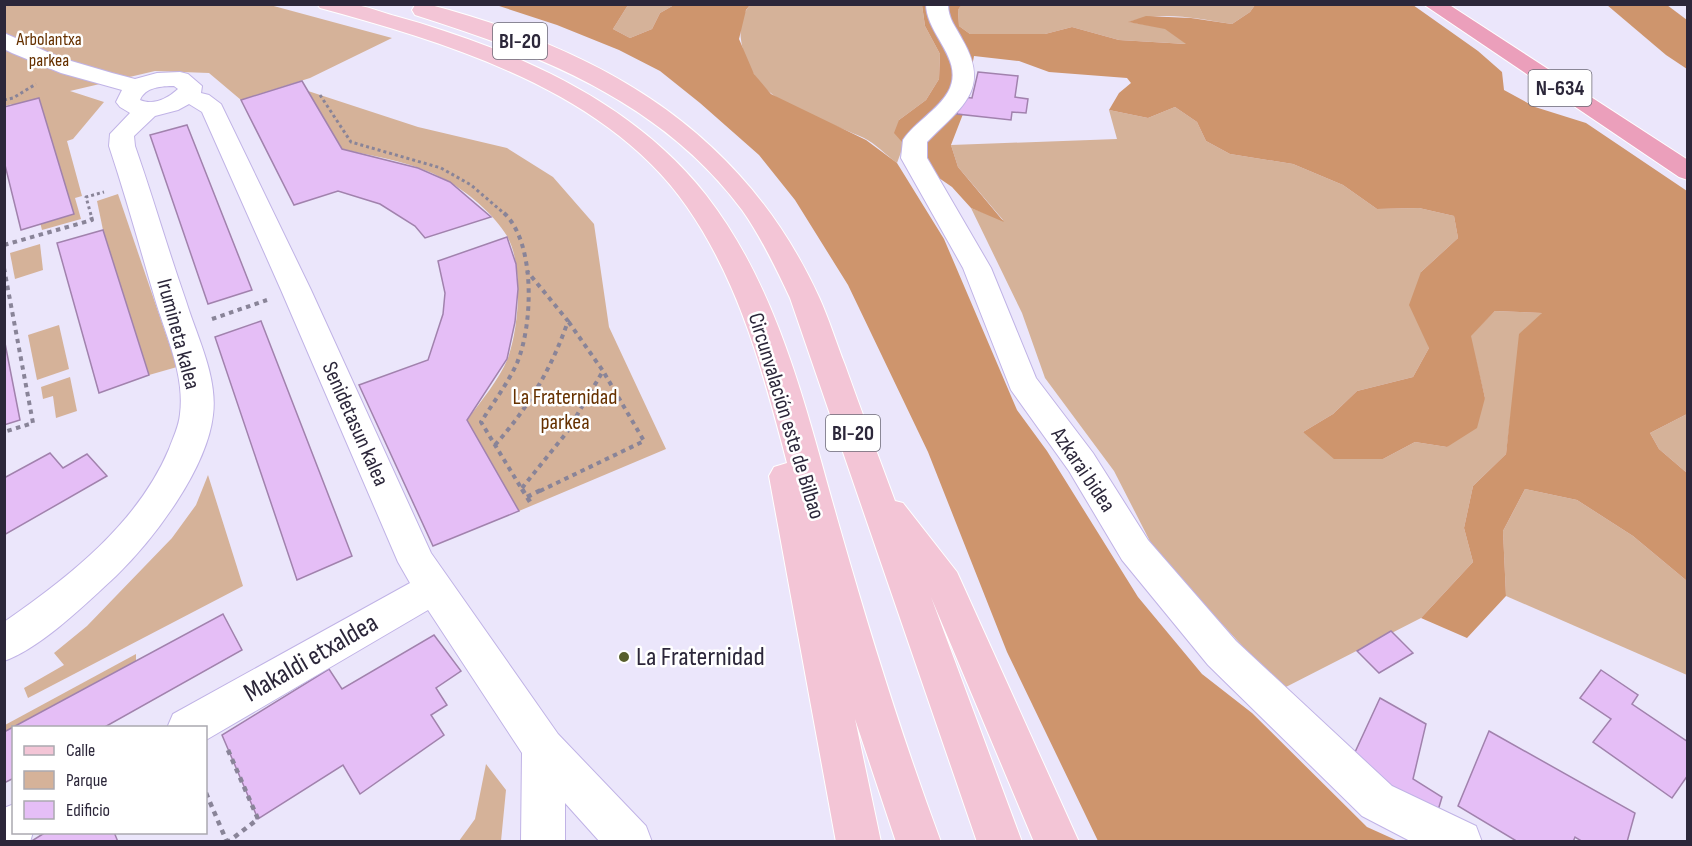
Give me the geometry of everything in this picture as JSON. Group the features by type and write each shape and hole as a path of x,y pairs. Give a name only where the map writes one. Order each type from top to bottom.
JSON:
{"highway":[{"name":"N-634","path":"1433,4 1688,172"},
{"name":"N-634","path":"1467,4 1688,146"}],"main road":[{"name":"Circunvalación este de Bilbao","path":"327,4 407,13 527,43 615,84 651,107 719,166 766,226 805,298 1000,842"},
{"name":"Circunvalación este de Bilbao","path":"407,13 466,47 516,67 582,100 624,129 664,162 697,198 725,242 769,345 879,726 918,842"},
{"path":"743,285 770,392 859,842"},
{"path":"873,491 944,583 1057,842"}],"street":[{"name":"Azkarai bidea","path":"937,4 940,22 961,57 965,74 963,91 915,140 914,158 977,268 1022,382 1081,462 1136,550 1222,653 1377,801 1460,842"},
{"path":"4,40 22,51 143,98"},
{"name":"Senidetasun kalea","path":"143,98 169,105 186,96 201,100 212,109 296,290 416,562 543,748 630,842"},
{"name":"Irumineta kalea","path":"4,644 57,607 96,572 164,493 185,452 197,413 193,372 122,146 122,134 143,98"},
{"name":"Makaldi etxaldea","path":"192,726 434,588"},
{"path":"543,748 543,842"}],"path":[{"path":"4,100 36,84"},
{"path":"320,95 351,142 441,168 471,185 491,201 509,218 519,237 527,258 527,326 517,363 482,422 532,505"},
{"path":"4,245 92,220"},
{"path":"4,268 33,423 4,432"},
{"path":"527,271 568,321 603,370 644,441 527,497"},
{"path":"180,330 277,297"},
{"path":"495,445 523,415 560,346 568,321"},
{"path":"522,488 549,460 568,432 603,370"},
{"path":"207,795 227,842 258,819 226,746"}],"green space":[{"path":"961,4 1255,5 1250,12 1232,24 1167,16 1142,18 1129,22 1165,28 1187,44 1119,40 1072,27 1045,34 970,34 959,26 958,10"},
{"name":"Arbolantxa parkea","path":"4,5 270,5 392,38 310,78 241,100 209,73 155,71 70,91 104,102 73,139 67,141 82,196 75,198 81,219 42,230 10,106 12,104 5,106"},
{"path":"628,5 674,5 660,13 652,29 630,38 613,29"},
{"path":"750,5 922,5 925,26 940,54 939,79 926,100 899,120 904,144 897,163 868,140 793,107 763,86 749,65 741,39 744,15"},
{"name":"La Fraternidad parkea","path":"308,91 418,127 507,148 553,177 594,224 609,327 666,449 519,511 467,420 500,374 512,345 517,314 518,280 516,263 507,236 496,221 474,200 439,176 398,162 342,149"},
{"path":"1175,107 1197,122 1206,141 1230,154 1293,164 1343,185 1377,209 1419,208 1454,216 1458,238 1421,272 1429,348 1413,377 1357,391 1333,414 1303,432 1383,459 1415,442 1447,447 1485,398 1470,336 1495,311 1542,313 1516,374 1506,454 1473,486 1464,528 1473,562 1421,618 1282,689 1155,551 1114,471 1045,378 1022,313 971,208 1003,220 958,167 951,145 1117,139 1109,110 1148,118"},
{"path":"118,194 177,367 149,375 103,230 97,201"},
{"path":"40,244 43,270 15,279 10,253"},
{"path":"59,325 69,369 37,380 28,335"},
{"path":"70,377 77,411 56,418 53,396 43,399 41,387"},
{"path":"1687,414 1687,473 1659,449 1650,433"},
{"path":"208,475 243,586 28,698 24,688 64,665 54,653 87,626 172,538 196,505"},
{"path":"1525,489 1577,500 1633,536 1687,581 1687,675 1506,596 1503,531"},
{"path":"136,654 136,661 16,726 12,726 5,732 5,725"},
{"path":"486,764 506,790 501,841 459,841 475,819"}],"shaded area":[{"path":"496,5 628,5 613,29 630,38 652,29 660,13 674,5 750,5 746,10 739,39 754,74 771,94 866,140 897,163 944,239 1017,410 1047,451 1138,597 1202,674 1252,713 1367,827 1398,841 1098,841 1007,652 928,452 848,285 795,200 759,155 660,71 619,50 557,25"},
{"path":"922,5 961,5 958,10 959,26 970,34 1045,34 1072,27 1119,40 1186,44 1165,29 1128,22 1146,16 1191,18 1232,24 1250,12 1255,5 1413,5 1478,51 1502,72 1504,90 1535,107 1586,123 1687,191 1687,414 1650,433 1659,449 1687,473 1687,581 1633,536 1577,500 1525,489 1503,531 1506,596 1467,638 1421,618 1473,562 1464,528 1473,486 1506,454 1519,334 1542,313 1495,311 1471,336 1485,398 1477,428 1447,447 1415,442 1383,459 1334,459 1303,432 1333,414 1357,391 1413,377 1429,348 1409,305 1421,272 1458,238 1454,216 1419,208 1377,209 1343,185 1293,164 1230,154 1206,141 1197,122 1175,107 1148,118 1109,110 1119,93 1131,83 1127,78 1049,72 1019,61 974,56 963,114 951,145 958,167 1004,222 971,208 952,187 926,169 894,133 899,120 926,100 939,79 940,54 925,26"},
{"path":"1607,5 1667,5 1687,20 1687,69 1666,55"}],"building":[{"path":"978,72 1018,76 1015,97 1028,99 1026,113 1012,112 1011,120 957,114 961,97 972,98"},
{"path":"302,81 342,149 418,168 450,182 491,217 425,238 415,226 380,204 338,191 294,205 241,100"},
{"path":"39,98 74,214 21,230 4,161 4,107"},
{"path":"187,125 252,290 208,304 150,135"},
{"path":"103,230 149,375 99,393 57,243"},
{"path":"507,237 516,264 518,289 515,322 507,359 467,420 519,511 433,546 359,385 428,360 443,314 445,293 438,261"},
{"path":"261,321 352,556 297,580 215,337"},
{"path":"4,338 20,420 4,425"},
{"path":"50,453 63,468 87,454 107,476 4,535 4,478"},
{"path":"223,614 242,650 107,726 15,726"},
{"path":"1391,631 1413,653 1379,673 1357,651"},
{"path":"434,635 461,671 436,688 447,705 431,715 444,735 360,794 343,765 258,819 222,735 329,669 342,689"},
{"path":"1601,670 1638,695 1632,704 1688,742 1688,775 1672,798 1593,742 1611,719 1580,698"},
{"path":"1380,698 1426,724 1413,779 1442,797 1436,817 1350,763"},
{"path":"12,728 12,779 4,783 4,732"},
{"path":"1489,731 1635,813 1627,842 1583,842 1575,837 1573,842 1518,842 1458,806"},
{"path":"43,834 115,834 118,842 30,842"}],"place":[{"name":"La Fraternidad","path":"624,657"}]}
